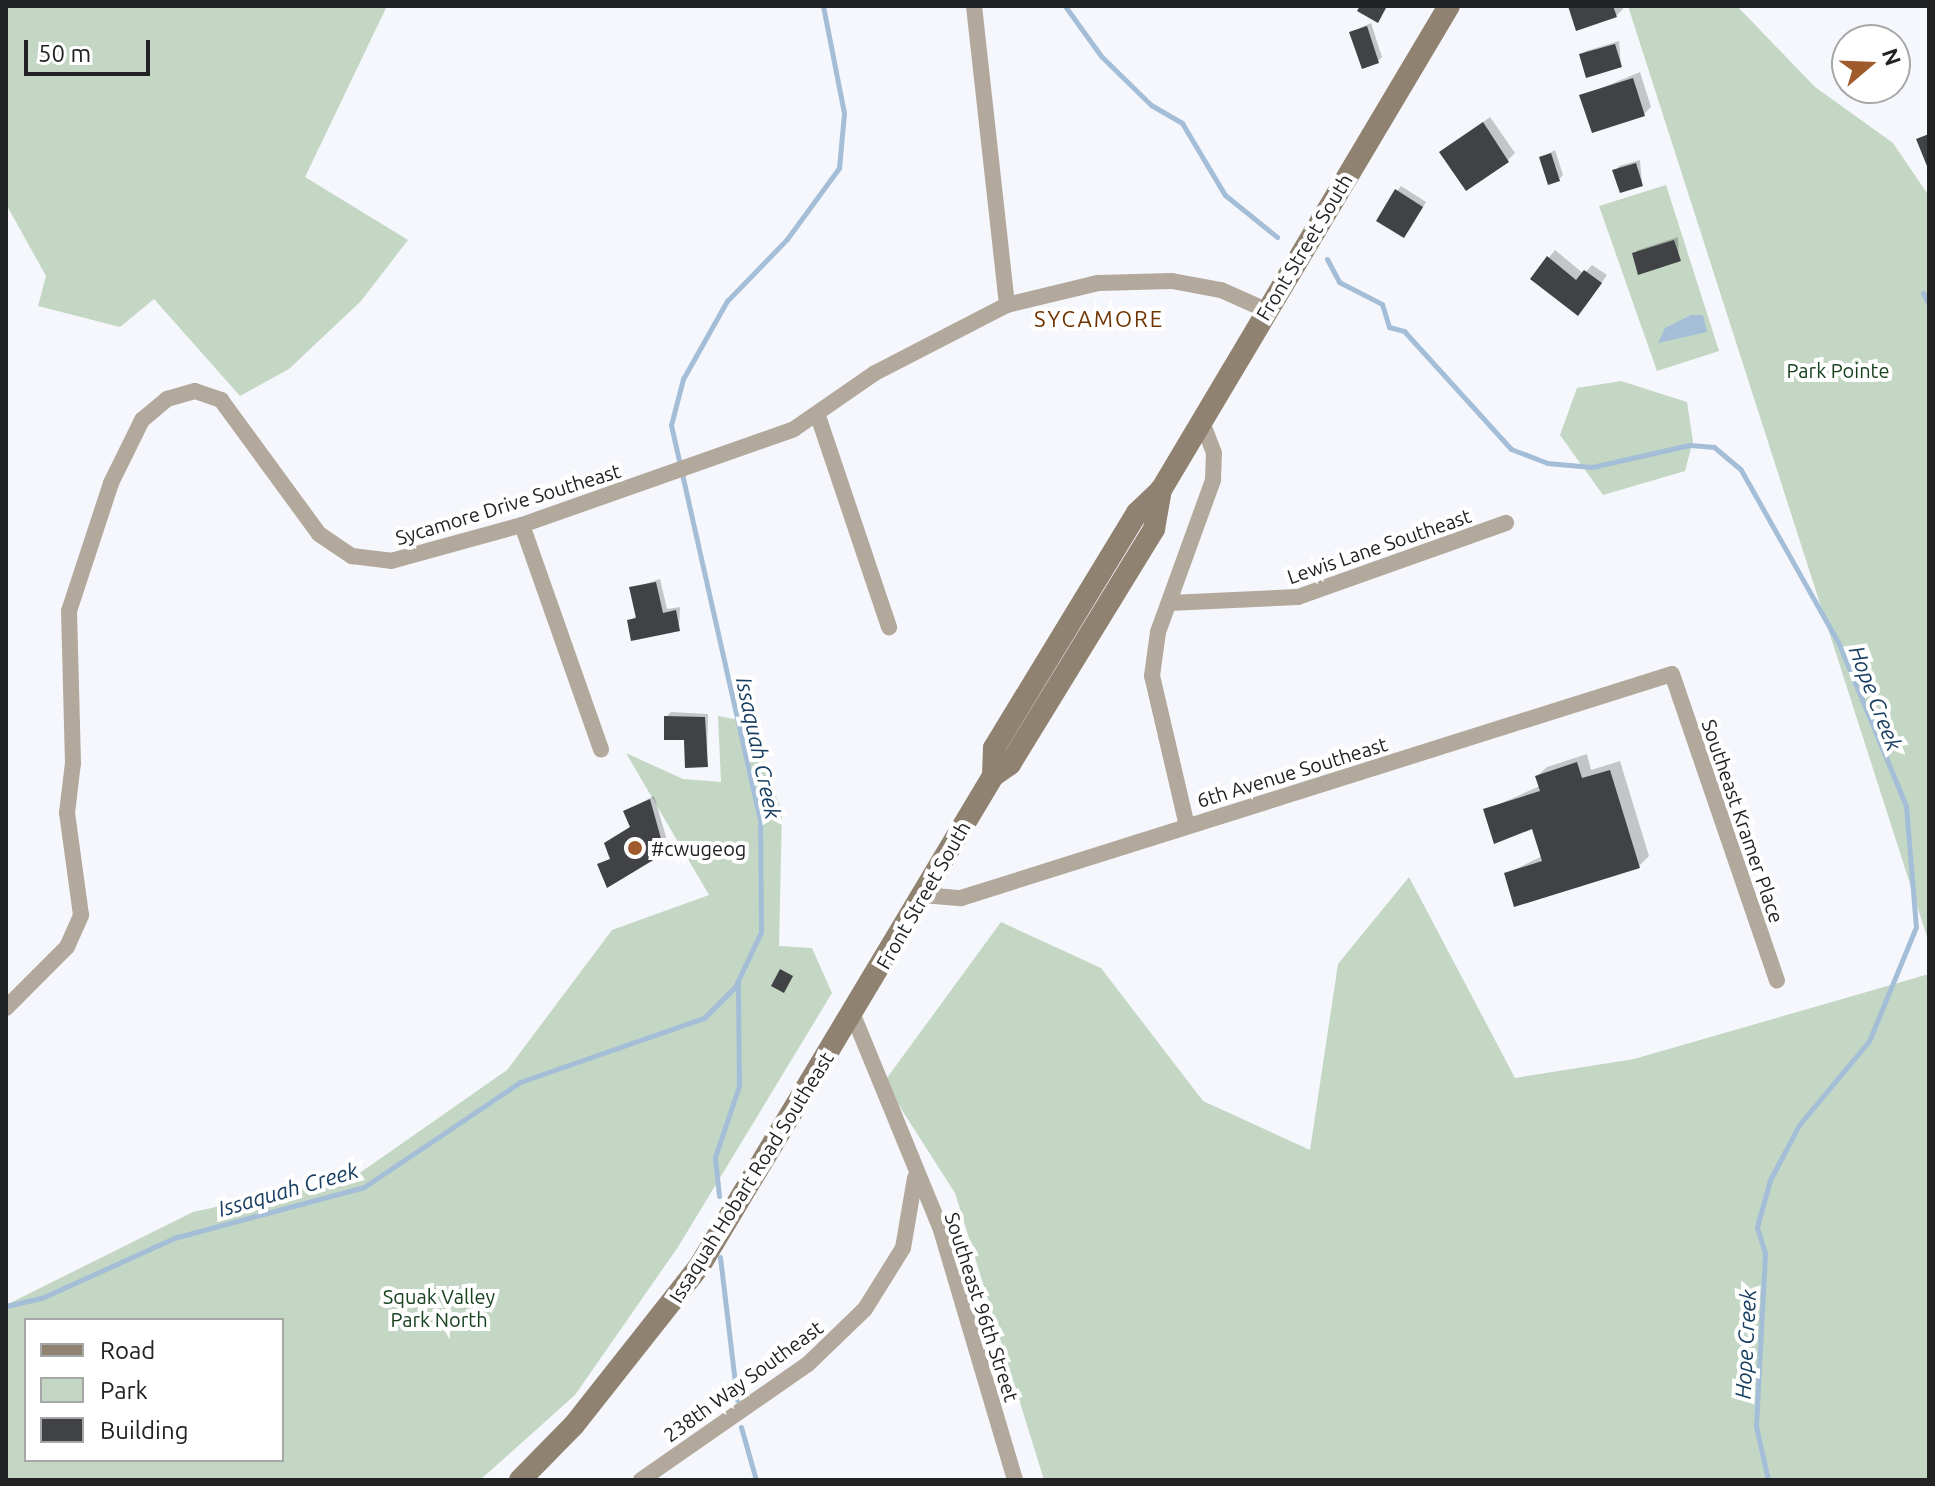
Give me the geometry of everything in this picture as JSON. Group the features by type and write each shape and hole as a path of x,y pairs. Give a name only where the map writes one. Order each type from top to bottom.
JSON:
{"main road":[{"name":"Front Street South","path":"853,1015 993,776 994,748 1075,637 1137,513 1161,490 1449,6"},
{"name":"Issaquah Hobart Road Southeast","path":"520,1480 583,1414 699,1267 853,1015"}],"street":[{"path":"974,6 1007,305"},
{"name":"Sycamore Drive Southeast","path":"6,1008 67,947 81,915 67,813 73,763 69,611 88,537 154,407 195,391 221,400 319,534 352,556 409,559 522,525 655,479 818,416 875,373 1007,305 1098,283 1172,281 1221,290 1266,310"},
{"path":"818,416 889,627"},
{"path":"1187,826 1152,676 1169,603 1213,480 1214,453 1202,421"},
{"name":"Lewis Lane Southeast","path":"1169,603 1298,597 1506,523"},
{"path":"522,525 601,749"},
{"name":"6th Avenue Southeast","path":"923,895 961,898 1672,674"},
{"name":"Southeast Kramer Place","path":"1672,674 1777,981"},
{"name":"Southeast 96th Street","path":"853,1015 915,1178 941,1230 1015,1480"},
{"name":"238th Way Southeast","path":"641,1480 808,1364 865,1309 903,1248 915,1178"}],"green space":[{"path":"6,6 387,6 305,177 408,240 361,301 289,369 240,396 154,299 120,327 38,306 46,276 6,204"},
{"name":"Park Pointe","path":"1628,6 1737,6 1815,87 1831,98 1831,104 1839,104 1893,143 1929,196 1929,943"},
{"path":"1666,185 1719,351 1657,371 1599,206"},
{"path":"1621,381 1687,402 1693,441 1685,471 1603,495 1560,435 1577,388"},
{"name":"Squak Valley Park North","path":"718,716 749,722 782,812 779,946 812,948 832,993 678,1247 575,1395 480,1480 6,1480 6,1305 193,1212 354,1177 507,1070 612,930 709,895 626,753 683,779 721,782"},
{"path":"1409,877 1515,1078 1634,1059 1929,974 1929,1480 1044,1480 955,1193 884,1082 1001,922 1101,968 1203,1101 1310,1150 1338,964"}],"water":[{"path":"1691,315 1703,315 1707,332 1658,343 1665,328"}],"building":[{"path":"1360,6 1387,6 1378,23 1357,11"},
{"path":"1568,6 1613,6 1617,17 1576,31"},
{"path":"1367,26 1379,63 1362,69 1349,32"},
{"path":"1615,44 1622,67 1586,78 1579,54"},
{"path":"1633,78 1645,116 1592,133 1579,95"},
{"path":"1483,122 1509,162 1466,191 1439,152"},
{"path":"1929,134 1929,171 1916,139"},
{"path":"1551,153 1560,181 1548,185 1539,157"},
{"path":"1636,163 1643,186 1620,193 1612,170"},
{"path":"1395,189 1423,207 1404,238 1376,221"},
{"path":"1674,240 1681,261 1638,275 1632,253"},
{"path":"1547,256 1576,280 1584,270 1602,283 1578,316 1530,279"},
{"path":"656,582 663,613 676,610 680,631 631,641 627,620 636,618 629,587"},
{"path":"664,716 705,717 708,767 685,768 684,740 664,740"},
{"path":"1577,762 1582,778 1610,770 1640,868 1514,907 1504,873 1542,861 1532,829 1494,844 1483,809 1540,791 1535,776"},
{"name":"#cwugeog","path":"650,799 665,853 607,888 597,864 610,859 604,843 630,827 623,811"},
{"path":"780,969 793,976 784,993 771,986"}],"waterway":[{"name":"Issaquah Creek","path":"6,1306 44,1297 174,1238 364,1187 520,1082 704,1018 735,987 761,932 760,820 671,425 683,379 727,301 787,239 839,168 844,113 823,6"},
{"name":"Hope Creek","path":"1065,6 1101,56 1151,105 1182,123 1225,195 1277,237"},
{"name":"Hope Creek","path":"1327,259 1339,282 1382,304 1389,327 1404,331 1511,449 1547,463 1592,467 1690,445 1714,447 1741,470 1839,644 1906,806 1916,927 1869,1041 1799,1125 1770,1180 1757,1227 1765,1254 1756,1426 1768,1480"},
{"path":"1923,293 1929,305"},
{"path":"719,1196 715,1157 739,1086 738,982"},
{"path":"720,1257 737,1400"},
{"path":"741,1427 756,1480"}],"place":[{"name":"#cwugeog","path":"635,848"}],"district":[{"name":"SYCAMORE","path":"1099,319"}]}
